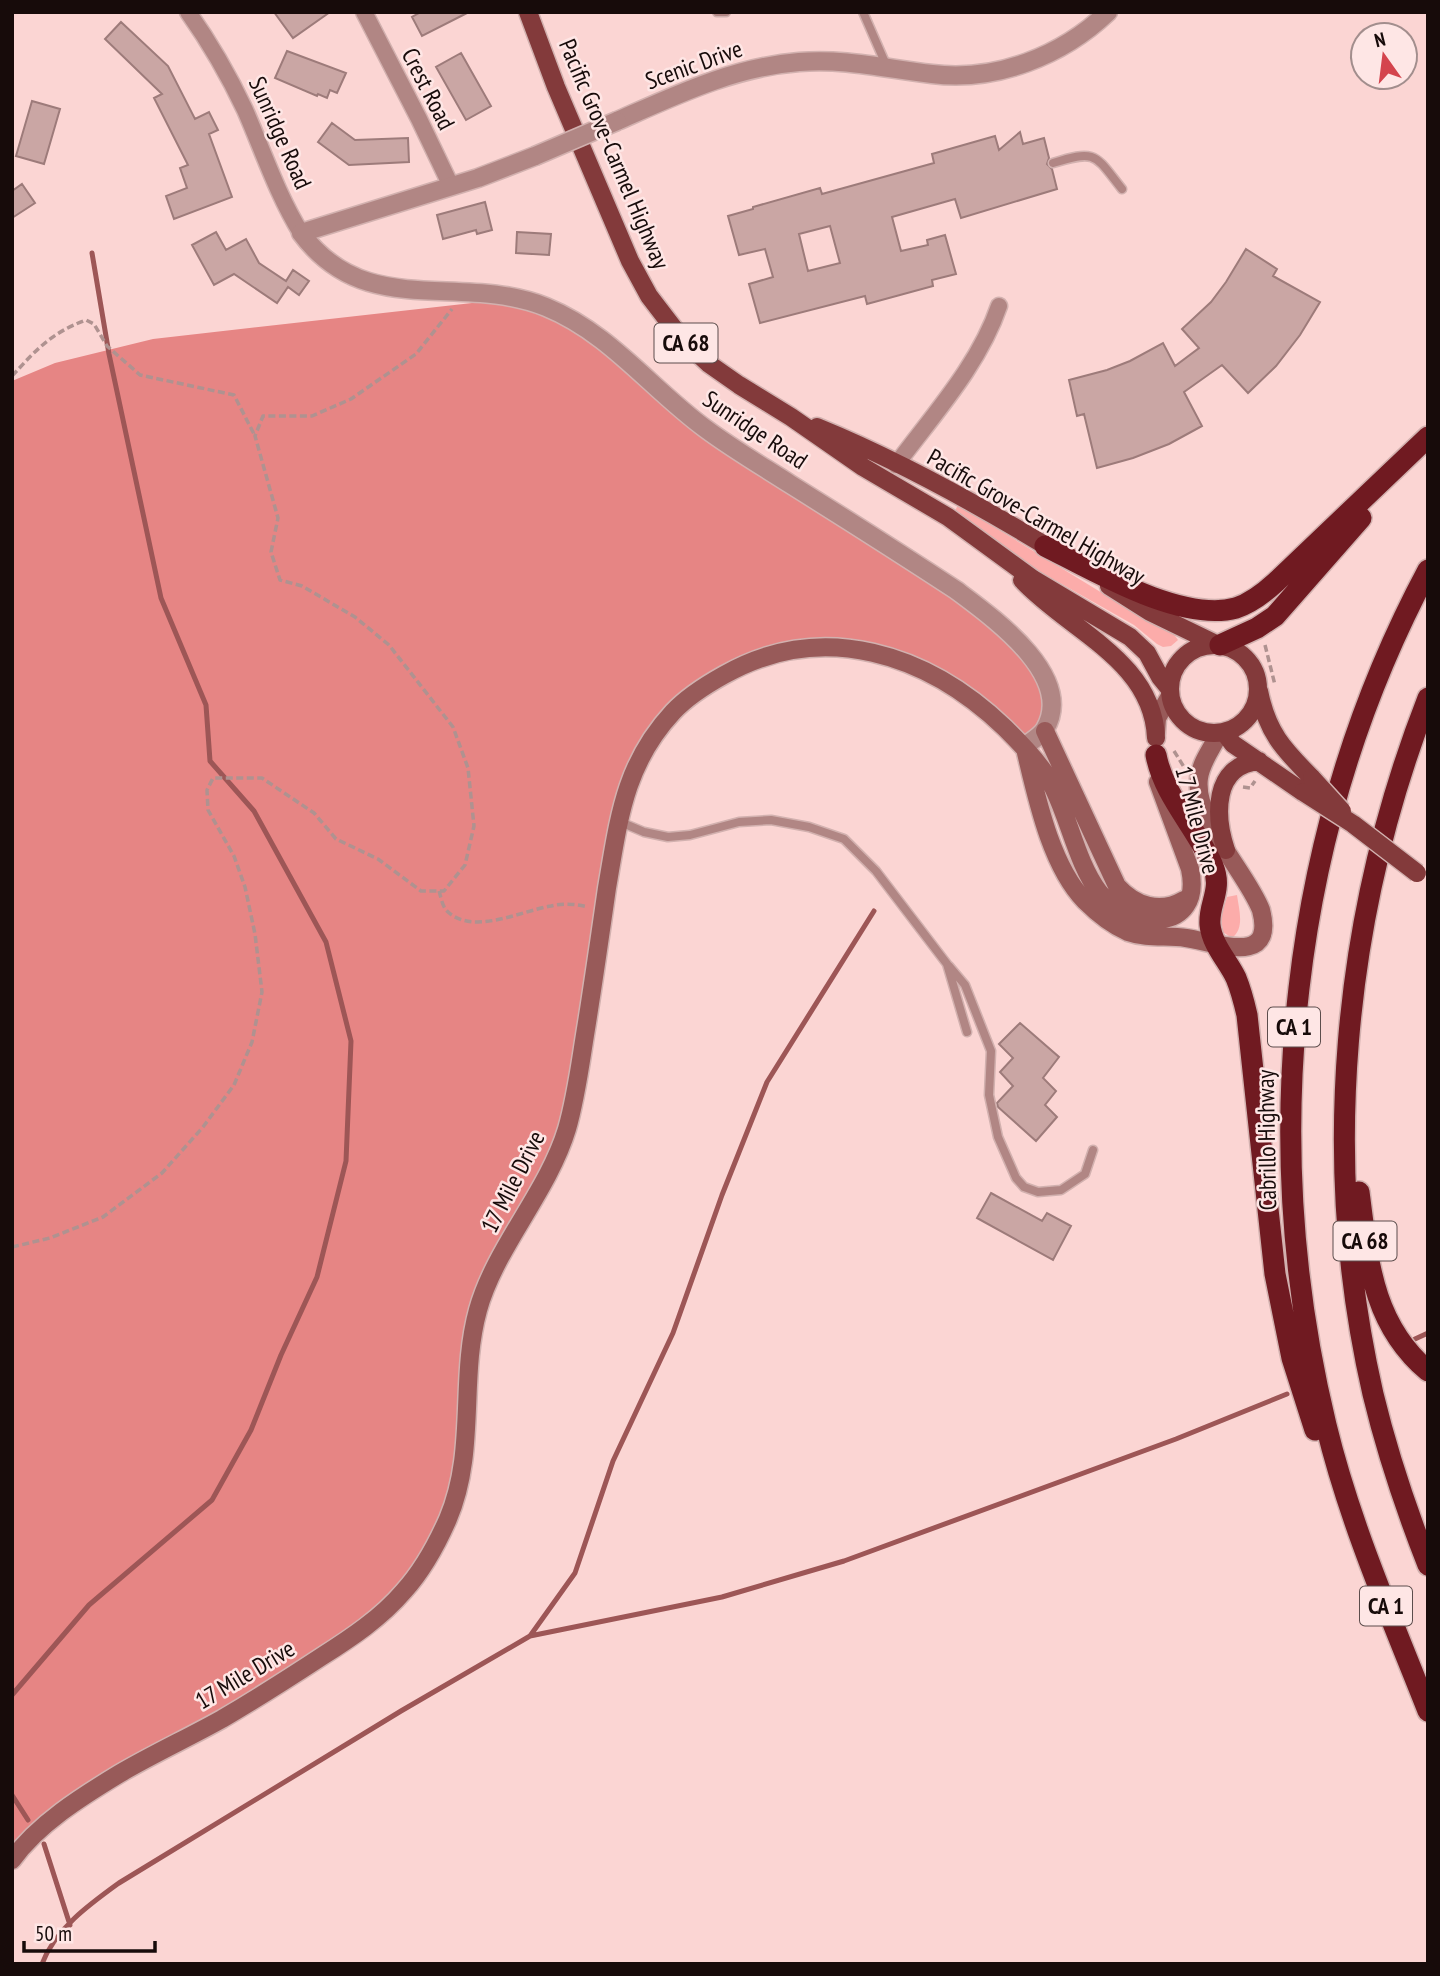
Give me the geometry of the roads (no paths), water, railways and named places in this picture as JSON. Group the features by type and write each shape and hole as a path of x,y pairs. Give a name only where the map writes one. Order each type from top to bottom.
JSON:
{"highway":[{"path":"1045,546 1161,600 1211,610 1235,608 1254,600 1281,578 1428,438"},
{"path":"1218,645 1263,625 1281,610 1428,438"},
{"name":"Cabrillo Highway","path":"1428,570 1406,612 1372,693 1329,826 1305,936 1292,1049 1291,1164 1300,1279 1318,1390 1347,1500 1428,1710"},
{"name":"CA 1","path":"1428,698 1393,796 1367,905 1352,1005 1345,1093 1347,1208 1365,1357 1389,1455 1428,1564"},
{"path":"1156,747 1163,779 1214,870 1217,888 1209,924 1216,945 1236,979 1247,1014 1270,1236 1286,1332 1315,1430 1347,1500"},
{"name":"CA 68","path":"1345,1093 1365,1237 1377,1297 1386,1321 1399,1342 1428,1371"}],"main road":[{"name":"Pacific Grove-Carmel Highway","path":"528,12 630,261 649,296 676,332 702,358 739,385 846,456 948,517 1061,597 1136,641 1147,653 1169,692"},
{"name":"Pacific Grove-Carmel Highway","path":"791,417 896,464 1045,546 1150,612 1218,645"},
{"path":"1001,557 1040,598 1101,644 1123,666 1147,700 1153,715 1156,747"},
{"path":"1169,692 1171,676 1182,658 1197,648 1218,645"},
{"name":"CA 68","path":"1218,645 1234,649 1246,658 1254,671 1273,736 1308,785 1422,877"},
{"name":"17 Mile Drive","path":"12,1860 44,1827 99,1786 220,1720 352,1637 407,1589 428,1558 449,1516 463,1474 471,1345 479,1306 496,1268 545,1181 568,1125 580,1070 618,821 630,779 644,749 678,706 705,685 734,669 761,657 790,650 819,646 847,648 905,661 958,689 990,714 1024,747 1048,778 1088,874 1104,898 1124,913 1149,920 1173,916 1183,908 1190,897 1191,875 1159,789 1157,718 1169,692"},
{"path":"1221,733 1238,726 1250,714 1256,701 1258,686"},
{"name":"CA 68","path":"1169,692 1178,714 1188,724 1209,734 1221,733 1259,761 1308,785"},
{"path":"1045,731 1117,886 1132,901 1144,906 1166,907 1190,897"},
{"name":"17 Mile Drive","path":"1024,747 1048,832 1061,863 1083,899 1103,918 1128,931 1153,937 1186,938 1235,949 1248,947 1258,940 1264,929 1258,903 1204,810 1199,790 1200,771 1221,733"},
{"path":"1226,850 1219,818 1223,789 1238,767 1259,761"}],"street":[{"name":"Sunridge Road","path":"188,12 210,43 244,108 285,204 301,233 314,249 350,275 365,281 399,289 471,292 531,302 580,324 612,346 690,417 715,436 948,585 980,609 1016,641 1047,680 1052,703 1045,731"},
{"name":"Crest Road","path":"364,12 451,186"},
{"name":"Scenic Drive","path":"301,233 536,156 701,85 754,68 828,61 947,75 996,71 1032,61 1056,49 1086,31 1108,12"},
{"path":"896,464 950,393 990,333 999,306"},
{"path":"1024,747 1045,731"}],"lane":[{"path":"717,12 726,12"},
{"path":"863,12 887,67"},
{"path":"1053,163 1080,154 1097,158 1122,189"},
{"path":"618,821 644,832 668,837 690,835 739,822 771,820 809,827 844,839 876,871 965,985 991,1051 989,1095 998,1137 1016,1178 1024,1187 1038,1192 1061,1190 1085,1174 1093,1150"},
{"path":"947,964 967,1032"}],"waterway":[{"path":"12,1695 89,1605 212,1500 251,1430 281,1355 317,1277 346,1161 351,1041 326,942 254,811 210,761 206,705 161,598 109,354 92,253"},
{"path":"530,1636 575,1573 613,1461 673,1333 722,1195 767,1082 874,911"},
{"path":"1415,1339 1428,1333"},
{"path":"42,1964 64,1929 119,1883 401,1711 530,1636 722,1597 844,1561 1176,1439 1287,1394"},
{"path":"12,1795 28,1820"},
{"path":"44,1844 70,1925"}]}
